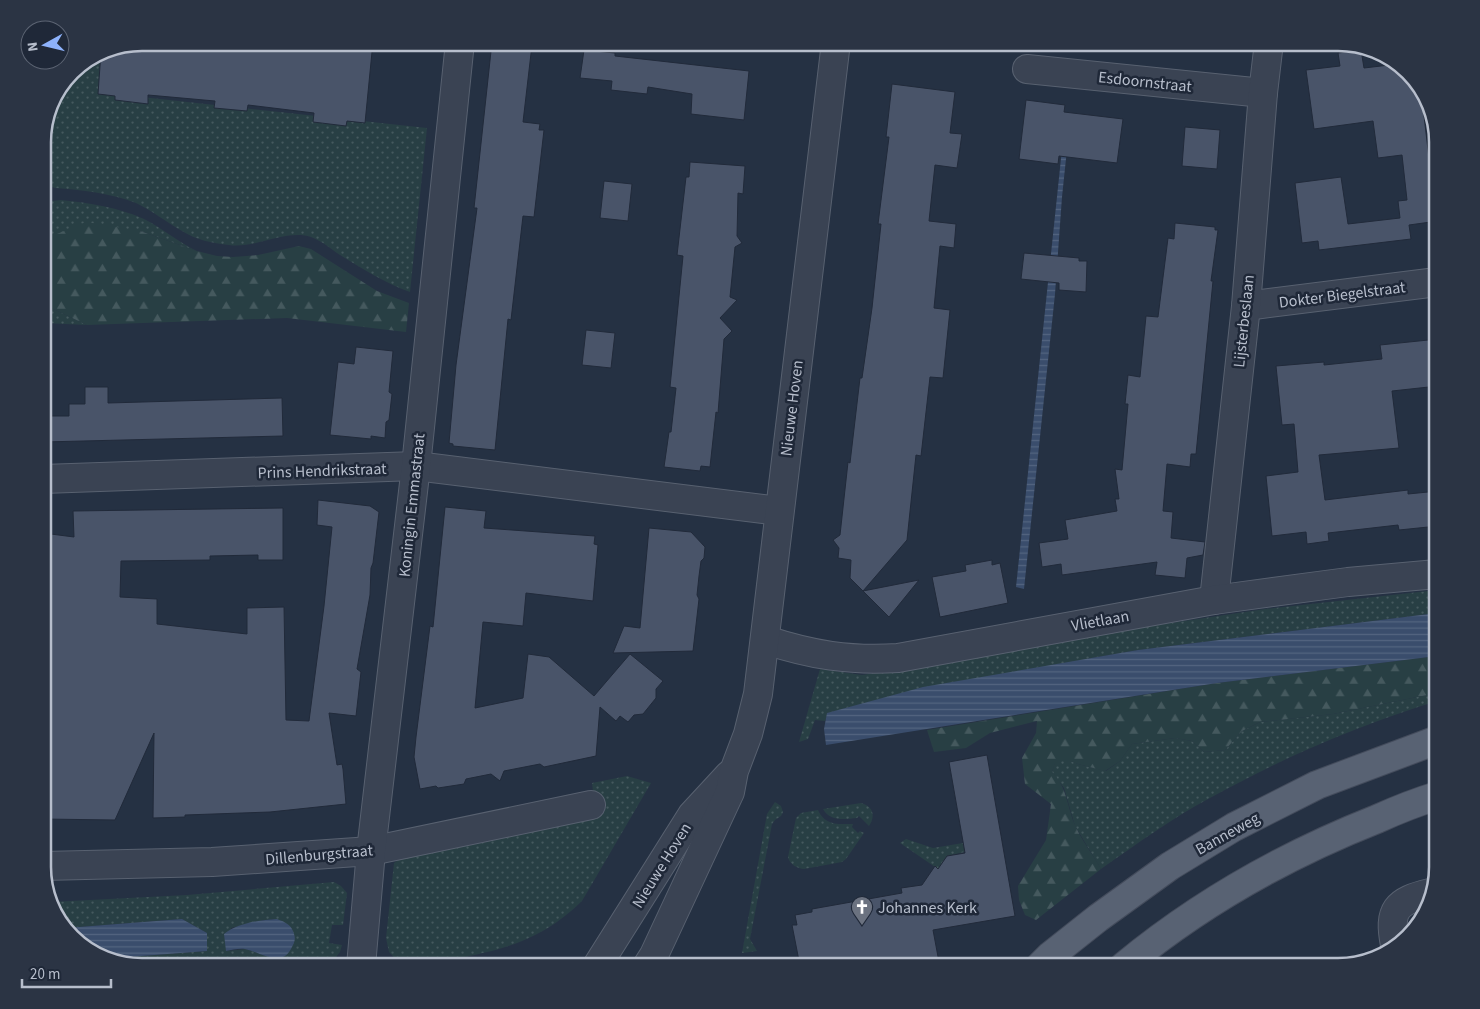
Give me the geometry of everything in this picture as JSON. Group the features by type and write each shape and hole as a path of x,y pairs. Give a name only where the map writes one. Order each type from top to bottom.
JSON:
{"main road":[{"name":"Banneweg","path":"1048,958 1098,918 1170,866 1234,827 1317,785 1429,743"},
{"path":"1135,958 1198,911 1260,873 1339,834 1429,799"}],"street":[{"name":"Koningin Emmastraat","path":"361,958 371,851 416,466 459,51"},
{"name":"Nieuwe Hoven","path":"655,958 730,792 734,771 748,734 758,694 766,640 830,51"},
{"name":"Lijsterbeslaan","path":"1214,600 1246,306 1268,51"},
{"name":"Esdoornstraat","path":"1027,70 1263,93"},
{"name":"Dokter Biegelstraat","path":"1246,306 1429,283"},
{"name":"Prins Hendrikstraat","path":"51,480 416,466 779,511"},
{"name":"Vlietlaan","path":"766,640 800,652 842,658 858,660 898,658 1214,600 1348,582 1429,575"},
{"name":"Nieuwe Hoven","path":"602,958 692,815 734,771"},
{"name":"Dillenburgstraat","path":"51,866 212,862 371,851 591,805"},
{"path":"1394,938 1392,926 1396,910 1410,898 1425,894"}],"green space":[{"path":"108,58 105,93 427,128 410,292 374,275 311,237 291,235 239,245 210,242 187,234 136,203 106,194 51,186 51,136 58,107 74,82 82,74"},
{"path":"61,200 124,211 144,219 197,251 140,231 51,237 51,201"},
{"path":"86,222 140,231 217,256 258,255 299,246 311,249 377,291 409,303 406,332 287,318 87,325 51,308 52,236"},
{"path":"51,308 87,325 51,323"},
{"path":"1429,591 1429,614 1138,650 923,688 828,713 825,721 815,720 808,739 799,742 820,669 862,675 1137,628 1265,609"},
{"path":"1429,657 1429,695 1333,714 1260,722 1242,731 1225,750 1204,752 1192,741 1175,738 1132,744 1120,761 1105,771 1061,758 1055,763 1052,772 1064,790 1078,831 1101,869 1036,920 1025,915 1019,900 1018,886 1046,840 1051,804 1025,784 1022,758 1036,733 1037,721 990,733 966,748 934,752 927,730 1217,683"},
{"path":"1429,695 1429,703 1321,744 1237,783 1182,814 1101,869 1075,826 1064,788 1052,772 1055,762 1061,757 1078,764 1106,771 1120,761 1132,744 1175,738 1192,741 1204,752 1225,750 1242,731 1260,722 1333,714"},
{"path":"627,776 651,783 582,901 567,914 553,925 523,941 474,955 460,958 395,958 389,952 386,938 394,863 401,858 596,816 592,783"},
{"path":"775,802 781,806 783,812 772,824 750,939 757,951 742,953 767,814"},
{"path":"861,803 871,809 873,815 869,826 859,816 857,818 838,819 830,816 823,809"},
{"path":"818,810 824,819 828,821 838,824 853,824 852,827 858,833 860,831 864,833 842,862 804,869 799,868 792,864 788,857 796,818 801,813"},
{"path":"906,839 933,848 963,843 965,852 947,856 938,869 900,843"},
{"path":"334,882 347,893 343,925 332,925 329,943 342,945 335,958 129,957 207,951 207,933 182,919 75,927 58,902 187,895","holes":["277,919 267,956 246,949 226,951 231,928"]}],"water":[{"path":"1064,130 1069,130 1055,294 1024,589 1016,587"},
{"path":"1429,614 1429,657 1217,683 826,745 824,729 827,713 923,687 1138,650"},
{"path":"182,919 207,933 207,951 124,956 102,948 82,935 75,927"},
{"path":"277,919 290,926 294,934 294,943 287,955 276,958 245,949 226,951 224,934 230,930 249,923"}],"building":[{"path":"136,51 372,51 365,123 347,121 346,126 313,122 314,113 248,105 247,111 214,108 215,101 148,95 148,104 115,100 115,96 98,94 100,62 113,56"},
{"path":"491,51 531,51 523,122 540,124 539,130 544,130 534,217 523,216 511,320 508,319 495,450 453,446 453,444 449,443 456,365 477,208 474,208"},
{"path":"584,51 615,53 615,56 749,71 744,120 691,114 692,94 648,87 647,94 611,90 612,81 580,78"},
{"path":"1347,52 1362,55 1364,68 1385,65 1388,67 1398,74 1410,87 1422,107 1429,158 1429,222 1409,225 1411,239 1319,250 1318,241 1302,243 1295,183 1341,177 1348,224 1400,218 1398,201 1407,200 1402,155 1378,158 1373,121 1314,129 1306,70 1340,66 1338,53"},
{"path":"892,84 955,92 950,133 962,134 957,168 935,165 929,221 956,224 954,248 940,246 934,308 950,310 943,378 930,377 921,456 916,455 907,540 863,591 850,578 851,560 838,558 839,548 833,540 840,535 848,462 850,463 860,378 862,378 872,308 881,224 878,224 889,137 886,137"},
{"path":"1026,100 1065,105 1064,112 1123,119 1117,163 1059,156 1058,164 1019,159"},
{"path":"1185,127 1220,130 1217,169 1182,166"},
{"path":"690,162 745,166 743,194 738,193 737,236 742,243 735,247 730,297 737,300 720,318 732,331 724,339 718,413 716,412 710,467 701,466 700,471 664,467 669,432 671,432 676,388 670,387 683,256 677,255 686,177 689,177"},
{"path":"604,181 632,184 628,221 600,218"},
{"path":"1175,223 1215,227 1215,230 1218,230 1211,281 1213,281 1196,454 1191,454 1190,467 1167,464 1163,511 1173,512 1171,538 1205,542 1203,555 1187,558 1185,578 1155,575 1157,562 1062,575 1061,564 1042,567 1039,543 1068,539 1065,520 1117,511 1115,499 1119,499 1115,469 1122,470 1128,404 1125,404 1128,375 1140,377 1146,316 1158,317 1168,238 1174,239"},
{"path":"1024,253 1079,258 1079,261 1087,261 1086,292 1059,290 1059,283 1021,279"},
{"path":"586,330 615,333 611,368 582,365"},
{"path":"1429,340 1429,387 1392,391 1399,448 1319,455 1325,500 1408,490 1408,494 1429,492 1429,527 1399,530 1398,525 1328,533 1329,541 1307,544 1306,532 1272,536 1266,476 1298,472 1294,424 1282,425 1276,366 1324,362 1324,365 1382,359 1380,345"},
{"path":"356,347 393,351 389,392 392,394 389,420 386,422 385,438 371,436 371,439 330,435 338,362 354,364"},
{"path":"85,387 108,387 108,403 282,398 283,436 51,442 51,416 69,416 69,404 85,404"},
{"path":"318,500 370,506 379,512 371,568 370,595 357,669 361,672 356,716 329,713 337,765 342,764 343,769 346,804 270,812 153,818 154,733 115,820 51,819 51,534 74,537 73,511 283,508 283,560 258,560 258,555 210,556 210,560 121,561 120,597 157,599 157,624 247,634 247,608 284,607 286,720 309,721 332,527 317,525"},
{"path":"445,507 486,511 484,528 595,536 594,544 598,545 593,601 526,593 523,626 483,622 475,708 523,698 528,654 549,657 594,696 630,654 663,681 656,689 656,698 643,714 634,715 628,722 620,716 616,721 600,707 596,756 544,767 540,764 504,771 500,781 491,774 466,779 464,784 420,789 414,757 430,626 433,627"},
{"path":"649,528 691,532 705,547 699,576 697,595 699,599 693,651 613,653 624,626 640,628"},
{"path":"992,560 992,565 1000,563 1008,603 940,617 932,577 966,571 965,565"},
{"path":"919,580 889,617 863,591"},
{"path":"987,755 1015,916 933,930 938,958 798,958 792,925 797,925 795,915 812,912 812,909 902,893 901,888 922,885 935,866 938,869 947,856 965,853 949,762"}],"place":[{"name":"Johannes Kerk","path":"862,926"}]}
